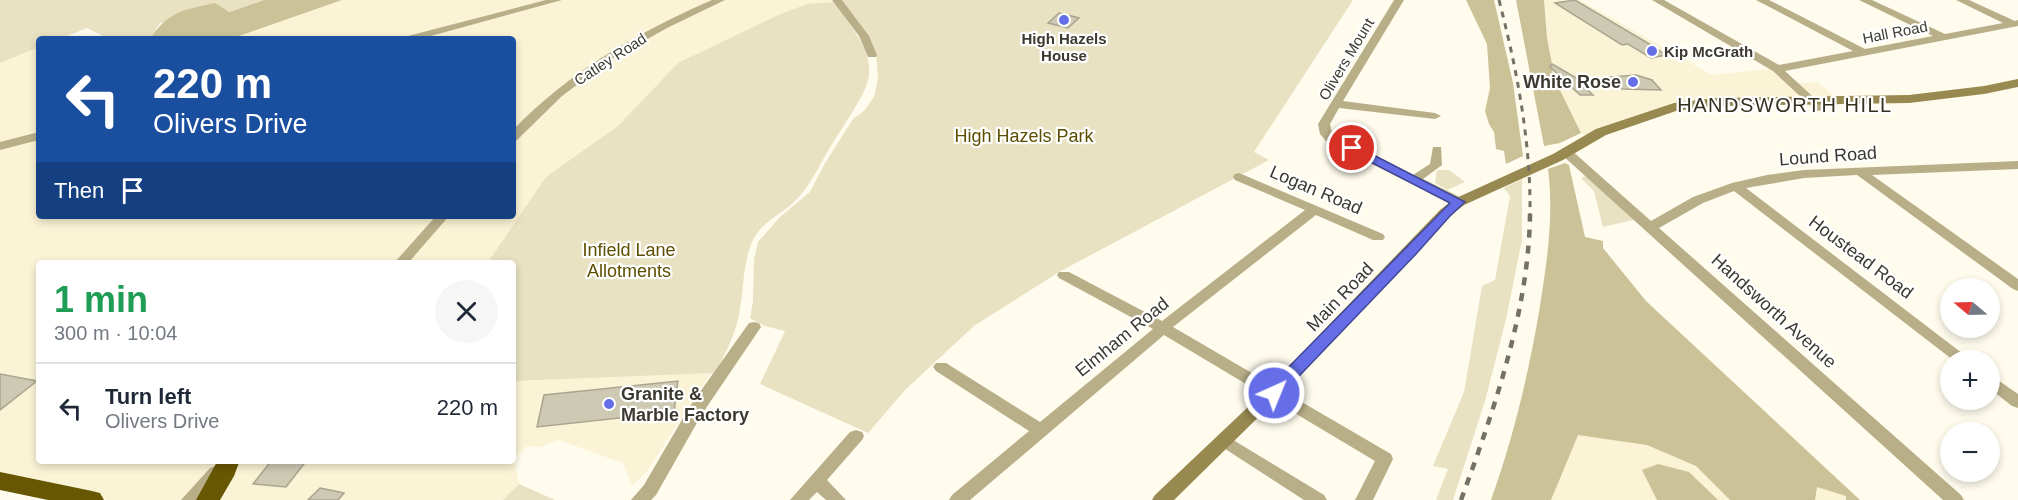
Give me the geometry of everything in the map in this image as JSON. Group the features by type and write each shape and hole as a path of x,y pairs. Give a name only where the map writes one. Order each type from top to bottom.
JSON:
{"highway":[{"path":"208,500 223,476 227,464"},
{"path":"0,481 92,500"}],"main road":[{"path":"1815,104 1909,99 1984,90 2018,83"},
{"path":"1815,104 1943,104 2018,92"},
{"name":"Main Road","path":"1162,500 1274,393 1445,213 1459,202 1562,154 1601,132 1652,115 1815,104"}],"street":[{"path":"419,36 556,0"},
{"name":"Catley Road","path":"516,134 552,100 606,60 680,16 720,0"},
{"path":"837,0 864,36 872,55"},
{"name":"Olivers Mount","path":"1399,0 1324,124 1326,134 1415,179"},
{"path":"1657,0 1777,69 1815,104"},
{"path":"1761,0 1865,53"},
{"path":"1864,0 1942,37"},
{"path":"1961,0 2016,24"},
{"name":"Hall Road","path":"1777,69 2016,24"},
{"path":"1336,104 1435,116"},
{"path":"0,146 36,137"},
{"path":"1437,150 1437,165 1415,179 1459,202"},
{"name":"Handsworth Avenue","path":"1562,154 1651,227 1955,500"},
{"name":"Lound Road","path":"1651,227 1698,200 1736,186 1767,179 1804,174 2018,165"},
{"path":"1860,172 2018,286"},
{"name":"Logan Road","path":"1239,177 1378,237"},
{"name":"Houstead Road","path":"1736,186 1950,350"},
{"name":"Elmham Road","path":"958,500 1163,328 1315,209"},
{"path":"404,260 440,219"},
{"path":"1064,275 1163,328 1385,459 1364,500"},
{"path":"640,500 650,490 696,410 754,327"},
{"path":"941,367 1040,430"},
{"path":"2000,388 2018,402"},
{"path":"798,500 855,436"},
{"path":"1225,441 1318,500"},
{"path":"190,500 224,464"},
{"path":"816,481 837,500"}],"shaded area":[{"path":"264,0 342,0 239,36 152,36 170,17 186,10 215,3 229,12"},
{"path":"342,0 833,0 834,2 807,4 778,15 678,63 618,126 546,177 489,260 36,260 36,464 515,464 519,484 503,500 109,500 0,472 0,63 36,48 36,219 516,219 516,36 235,36"},
{"path":"1466,0 1494,0 1513,83 1523,156 1506,164 1504,151 1496,149 1494,132 1485,111 1490,88 1487,44"},
{"path":"1516,0 1544,0 1547,38 1553,69 1551,77 1556,82 1581,133 1560,143 1544,146"},
{"path":"1544,0 1580,0 1712,75 1775,68 1794,83 1818,82 1842,103 1708,105 1673,110 1589,138 1581,133 1556,82 1551,77 1553,69 1547,38"},
{"path":"1565,163 1569,165 1585,237 1603,241 1603,248 1646,301 1860,500 1846,500 1846,496 1817,487 1815,500 1730,500 1696,466 1647,445 1578,435 1551,500 1491,500 1520,404 1540,306 1550,221 1548,169"},
{"path":"1596,277 1860,500 1514,500"},
{"path":"711,373 647,471 632,486 623,463 558,440 541,447 527,446 516,456 516,381"},
{"path":"1658,464 1689,472 1718,500 1657,500 1642,470"}],"green space":[{"path":"0,0 264,0 228,12 160,23 152,36 103,36 87,28 67,36 36,36 36,48 0,63"},
{"name":"High Hazels Park","path":"842,0 1353,0 1254,152 1269,160 1059,272 974,326 905,390 868,433 760,384 785,331 765,326 750,318 753,301 754,259 758,242 780,217 810,192 853,119 864,111 874,97 878,78 876,52"},
{"name":"Infield Lane Allotments","path":"834,2 862,43 868,58 869,72 866,85 806,188 794,202 755,235 746,260 736,326 715,373 516,381 516,260 489,260 546,177 618,126 678,63 778,15 807,4"},
{"path":"1437,170 1449,170 1465,182 1447,190 1435,183"},
{"path":"1591,174 1637,219 1603,227 1594,191 1581,178"},
{"path":"1522,179 1522,240 1506,319 1485,401 1453,500 1436,500 1448,469 1433,466 1464,392 1482,286 1495,280 1510,196 1504,188"},
{"path":"519,484 555,500 503,500"}],"building":[{"path":"1575,0 1666,55 1651,58 1628,44 1622,45 1555,3"},
{"name":"High Hazels House","path":"1059,13 1079,18 1068,28 1048,23"},
{"path":"1552,64 1594,88 1587,89 1593,95 1580,95 1550,67"},
{"name":"White Rose","path":"1636,75 1652,80 1661,90 1622,89 1609,77"},
{"path":"0,374 36,381 36,382 0,410"},
{"name":"Granite & Marble Factory","path":"678,381 674,412 537,427 544,395"},
{"path":"269,464 304,464 286,487 253,484"},
{"path":"320,488 344,493 338,500 308,500"}],"railway":[{"path":"1499,0 1522,106 1528,160 1530,214"},
{"path":"1461,500 1486,431 1508,359 1523,287 1530,214"}],"place":[{"name":"High Hazels House","path":"1064,20"},
{"name":"Kip McGrath","path":"1652,51"},
{"name":"White Rose","path":"1633,82"},
{"name":"Granite & Marble Factory","path":"609,404"}],"district":[{"name":"HANDSWORTH HILL","path":"1785,105"}],"route":[{"path":"1274,393 1411,251 1433,225 1459,202 1352,148"}]}
